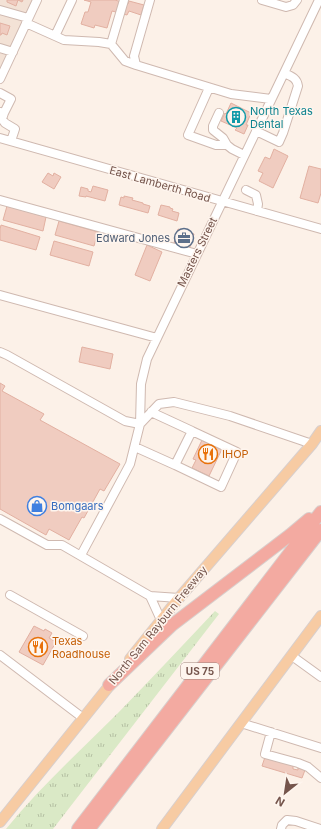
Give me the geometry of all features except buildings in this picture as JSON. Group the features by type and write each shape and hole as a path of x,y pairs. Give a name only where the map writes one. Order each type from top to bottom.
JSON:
{"highway":[{"path":"109,685 172,625 321,510"},
{"name":"US 75","path":"78,829 321,510"},
{"name":"US 75","path":"90,829 321,530"}],"main road":[{"name":"North Sam Rayburn Freeway","path":"0,822 179,598 312,444 321,431"},
{"path":"162,829 321,616"}],"street":[{"path":"0,79 37,0"},
{"path":"55,36 72,0"},
{"path":"111,44 124,0"},
{"path":"136,66 134,56 150,0"},
{"path":"262,0 286,7 293,5 297,0"},
{"name":"Masters Street","path":"81,555 130,464 140,424 141,384 147,359 156,338 319,0"},
{"path":"0,10 27,20 64,40 111,44 125,61 136,66 231,94 271,99"},
{"path":"0,48 13,52"},
{"path":"256,131 279,142 298,86 295,78 284,73"},
{"path":"209,88 188,135 216,145 227,145"},
{"path":"0,93 11,99 2,112 2,119 4,123 15,129 11,141"},
{"path":"219,113 213,126 213,130 223,138 227,145 244,155"},
{"name":"East Lamberth Road","path":"0,138 321,229"},
{"path":"246,190 256,195 258,204 257,211"},
{"path":"0,200 197,254"},
{"path":"0,295 156,338"},
{"path":"0,352 125,421 140,424 159,404 174,402 230,416 312,444"},
{"path":"135,447 221,487 236,452 151,412"},
{"path":"175,465 192,431"},
{"path":"0,519 47,545 62,545 150,596 179,598"},
{"path":"10,595 83,636"},
{"path":"150,596 161,620"},
{"path":"0,655 83,718"},
{"path":"292,656 321,677"},
{"path":"242,723 321,748"},
{"path":"271,732 265,754 308,767 321,778"},
{"path":"281,829 282,825 287,820 320,829"}],"shaded area":[{"path":"0,0 33,0 0,68"}],"green space":[{"path":"215,611 219,614 53,829 6,829 46,784 118,713"}],"place":[{"name":"North Texas Dental","path":"236,117"},
{"name":"Edward Jones","path":"184,238"},
{"name":"IHOP","path":"208,454"},
{"name":"Bomgaars","path":"37,506"},
{"name":"Texas Roadhouse","path":"38,647"}]}
